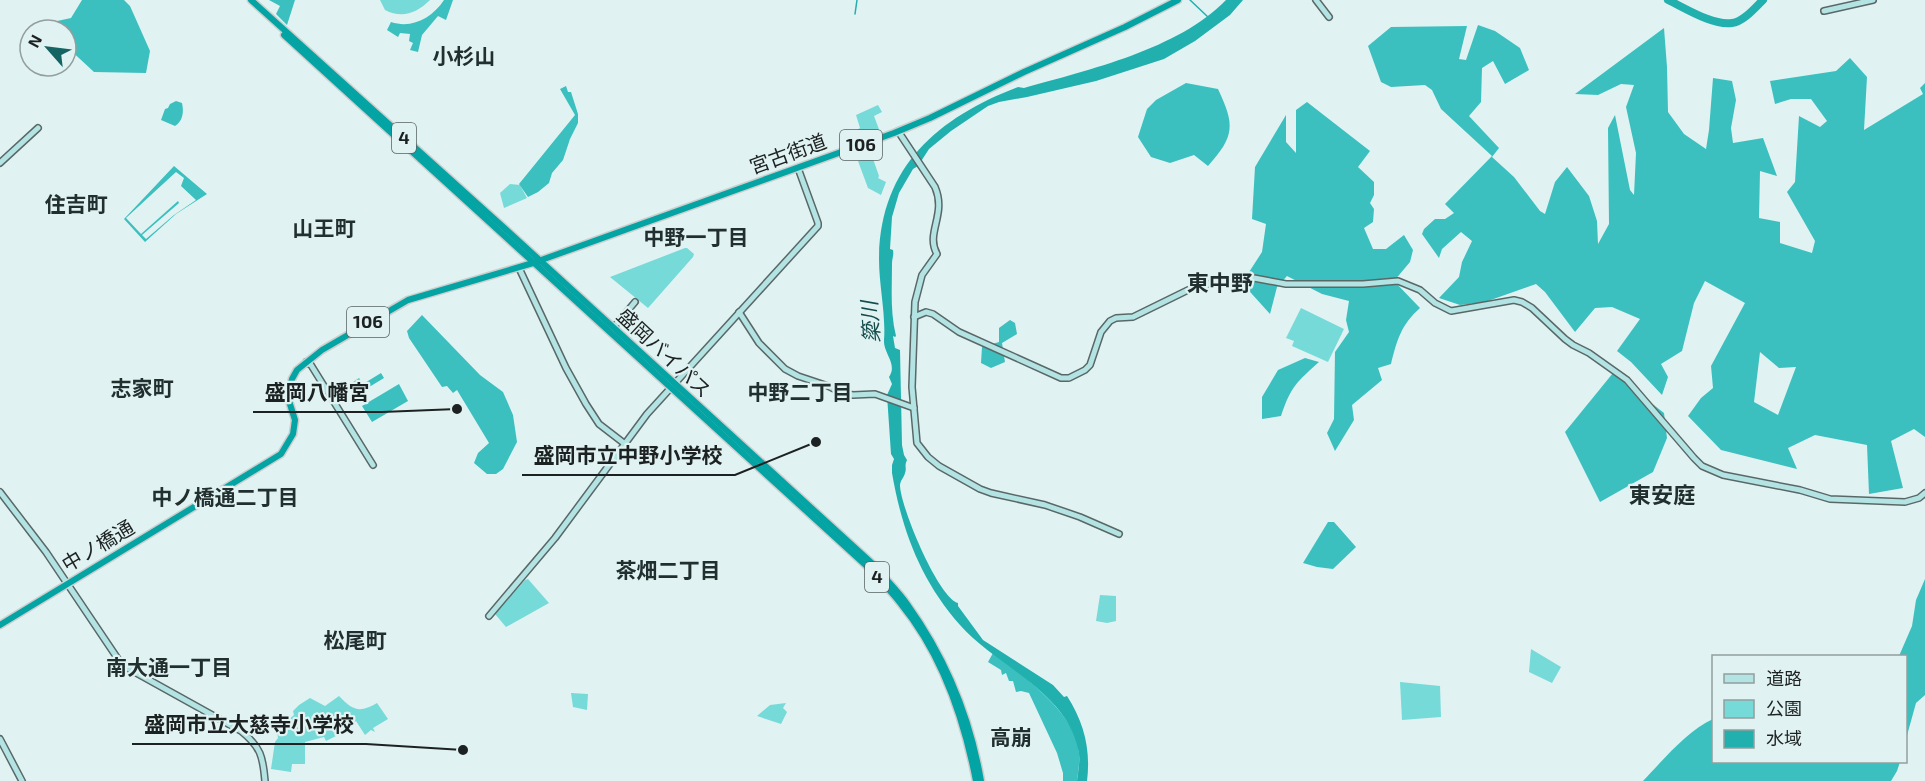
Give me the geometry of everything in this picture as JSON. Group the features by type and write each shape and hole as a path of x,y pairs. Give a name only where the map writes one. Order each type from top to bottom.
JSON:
{"highway":[{"name":"盛岡バイパス","path":"246,0 874,566 906,602 928,634 944,664 974,743 981,781"},
{"name":"盛岡バイパス","path":"251,0 536,262 613,327 673,386 871,570 902,605 924,637 956,706 976,781"},
{"name":"宮古街道","path":"536,262 930,118 1178,0"},
{"name":"中ノ橋通","path":"0,625 281,454 293,434 295,420 289,401 292,379 297,370 306,362 366,323 408,300 536,262"}],"street":[{"path":"1316,0 1329,17"},
{"path":"1824,11 1873,0"},
{"path":"0,163 38,128"},
{"path":"898,131 939,195 939,216 932,237 937,254 922,275 915,302 912,387 917,443 928,457 952,474 991,493 1044,505 1119,534"},
{"path":"489,616 555,538 647,414 818,226 798,168"},
{"path":"519,268 566,368 586,404 599,424 625,444"},
{"path":"914,317 926,312 933,314 959,332 1061,378 1069,378 1090,365 1101,332 1110,321 1116,318 1133,317 1188,290 1229,278 1243,276 1291,285 1398,281 1420,290 1435,303 1451,311 1514,300 1532,308 1572,345 1614,369 1646,401 1694,458 1702,466 1714,472 1800,490 1830,499 1905,502 1919,498 1925,493"},
{"path":"613,327 635,302"},
{"path":"739,312 759,343 785,369 842,393 871,393 914,408"},
{"path":"306,362 311,365 373,465"},
{"path":"0,492 68,584 122,665 252,740 264,761 265,781"},
{"path":"0,739 22,781"}],"green space":[{"path":"380,0 430,0 415,11 397,14 385,10"},
{"path":"878,105 882,112 874,116 880,132 860,139 857,130 860,128 856,115"},
{"path":"872,156 878,178 886,182 881,195 868,188 858,161"},
{"path":"510,184 520,185 527,198 504,208 500,193"},
{"path":"685,248 694,254 693,257 648,308 610,277"},
{"path":"1301,308 1344,329 1328,362 1292,346 1294,341 1286,338"},
{"path":"528,579 549,603 506,627 495,614"},
{"path":"1100,595 1116,596 1116,621 1107,623 1096,621"},
{"path":"1531,649 1561,667 1552,683 1529,672"},
{"path":"1400,682 1440,686 1441,717 1402,720"},
{"path":"571,693 588,694 587,710 573,707"},
{"path":"339,696 348,705 357,709 377,703 388,719 373,728 375,732 371,730 365,735 356,721 340,734 326,741 324,737 305,742 305,764 292,764 291,772 271,769 275,742 278,738 276,725 286,722 294,715 293,711 299,705 310,698 325,706"},
{"path":"786,703 783,708 787,712 781,724 757,716 770,705"}],"shaded area":[{"path":"82,0 124,0 130,6 150,51 146,73 94,72 78,57 78,18 71,18"},
{"path":"269,0 295,0 287,25 276,14 280,6"},
{"path":"444,0 453,0 446,20 438,16 422,35 418,52 410,50 413,43 409,41 410,34 400,33 398,37 387,30 391,22 414,23 427,17"},
{"path":"1478,25 1495,31 1520,48 1529,70 1505,84 1493,61 1482,68 1481,102 1469,116 1499,148 1492,157 1514,177 1540,211 1545,214 1555,182 1567,167 1589,196 1597,221 1598,244 1609,224 1608,128 1615,115 1630,190 1634,195 1636,153 1626,107 1634,85 1621,84 1598,95 1575,94 1664,28 1668,112 1684,134 1706,149 1713,78 1732,81 1736,100 1731,128 1733,143 1763,138 1777,176 1760,171 1759,218 1780,222 1780,243 1812,253 1815,241 1787,192 1795,182 1799,116 1820,127 1827,121 1811,99 1791,99 1775,104 1770,81 1836,71 1850,58 1867,77 1864,130 1923,94 1920,88 1925,83 1925,437 1914,429 1891,441 1903,488 1869,494 1867,445 1815,435 1788,448 1797,469 1721,450 1688,416 1701,398 1713,388 1711,366 1745,303 1705,281 1694,303 1682,351 1661,364 1668,377 1662,395 1631,362 1617,351 1640,319 1612,307 1595,308 1575,332 1545,292 1536,284 1485,302 1460,305 1439,298 1459,277 1462,262 1472,241 1461,232 1442,249 1439,258 1422,234 1435,219 1445,219 1454,213 1445,204 1492,156 1441,109 1432,90 1425,85 1391,87 1381,82 1368,46 1391,27 1467,26 1459,59 1466,60","holes":["1760,352 1779,368 1796,367 1778,415 1754,402"]},
{"path":"1186,83 1218,89 1227,112 1230,130 1228,138 1208,166 1194,155 1170,163 1151,157 1138,137 1147,109 1156,100"},
{"path":"566,86 568,92 571,92 578,114 578,123 563,160 552,173 549,183 528,197 519,184 575,115 560,89"},
{"path":"176,101 182,103 183,113 180,122 175,126 161,120 165,109"},
{"path":"1307,102 1370,151 1358,167 1374,182 1374,195 1370,203 1374,209 1373,222 1364,228 1373,249 1386,249 1404,235 1413,250 1410,262 1394,281 1420,308 1401,333 1391,364 1378,368 1382,380 1352,405 1354,420 1335,451 1327,433 1334,419 1335,352 1349,332 1346,320 1349,301 1322,294 1287,276 1277,287 1270,314 1242,283 1262,252 1266,224 1252,219 1255,167 1286,115 1286,142 1296,153 1296,110"},
{"path":"174,166 207,194 176,214 145,242 124,219","holes":["176,172 184,178 181,186 196,200 146,239 142,235 179,203 178,201 141,234 126,218"]},
{"path":"422,315 480,375 503,392 513,415 517,442 503,469 496,474 487,474 474,463 478,453 489,443 457,390 453,393 447,386 442,387 409,338 407,331"},
{"path":"1010,320 1015,323 1017,334 1002,343 1005,362 991,368 981,363 982,347 999,342 999,328"},
{"path":"1305,358 1319,362 1296,385 1281,416 1262,419 1262,397 1278,370"},
{"path":"381,373 384,378 356,395 350,384 359,378 363,384"},
{"path":"1613,373 1664,413 1667,438 1653,472 1600,502 1565,432"},
{"path":"399,384 408,401 372,422 362,406"},
{"path":"1328,522 1334,522 1356,547 1333,569 1303,563"},
{"path":"1925,579 1925,695 1916,703 1907,735 1907,655 1899,655 1912,626 1916,600"},
{"path":"993,653 1046,697 1069,724 1076,738 1079,753 1077,781 1063,781 1057,753 1029,693 1016,692 1013,681 1009,681 1006,673 1002,675 1001,670 988,662"},
{"path":"1712,720 1712,763 1900,763 1891,781 1643,781 1667,755 1703,724"}],"water":[{"path":"1226,0 1243,0 1230,15 1195,41 1164,59 1096,81 988,106 929,149 918,166 913,169 899,193 892,217 890,249 893,250 892,300 896,336 893,336 895,348 900,350 902,445 907,460 906,471 900,486 907,513 931,569 983,640 1053,685 1064,697 1067,696 1082,726 1087,747 1087,781 1077,781 1078,749 1071,729 1060,711 1045,695 975,640 960,625 934,591 908,535 892,473 894,459 891,454 887,395 892,384 889,377 892,368 884,345 879,269 882,226 890,198 902,172 918,150 962,114 1018,87 1024,88 1076,74 1158,45 1184,32"}],"waterway":[{"path":"855,14 857,0"},
{"path":"1190,0 1209,18"},
{"name":"簗川","path":"1668,0 1699,16 1724,23 1740,20 1763,0"}],"place":[{"name":"盛岡八幡宮","path":"457,409"},
{"name":"盛岡市立中野小学校","path":"816,442"},
{"name":"盛岡市立大慈寺小学校","path":"463,750"}],"district":[{"name":"小杉山","path":"464,57"},
{"name":"住吉町","path":"76,205"},
{"name":"山王町","path":"324,229"},
{"name":"中野一丁目","path":"696,238"},
{"name":"東中野","path":"1220,283"},
{"name":"志家町","path":"142,389"},
{"name":"中野二丁目","path":"800,393"},
{"name":"東安庭","path":"1662,495"},
{"name":"中ノ橋通二丁目","path":"225,498"},
{"name":"茶畑二丁目","path":"668,571"},
{"name":"松尾町","path":"355,641"},
{"name":"南大通一丁目","path":"169,668"},
{"name":"高崩","path":"1011,738"}]}
